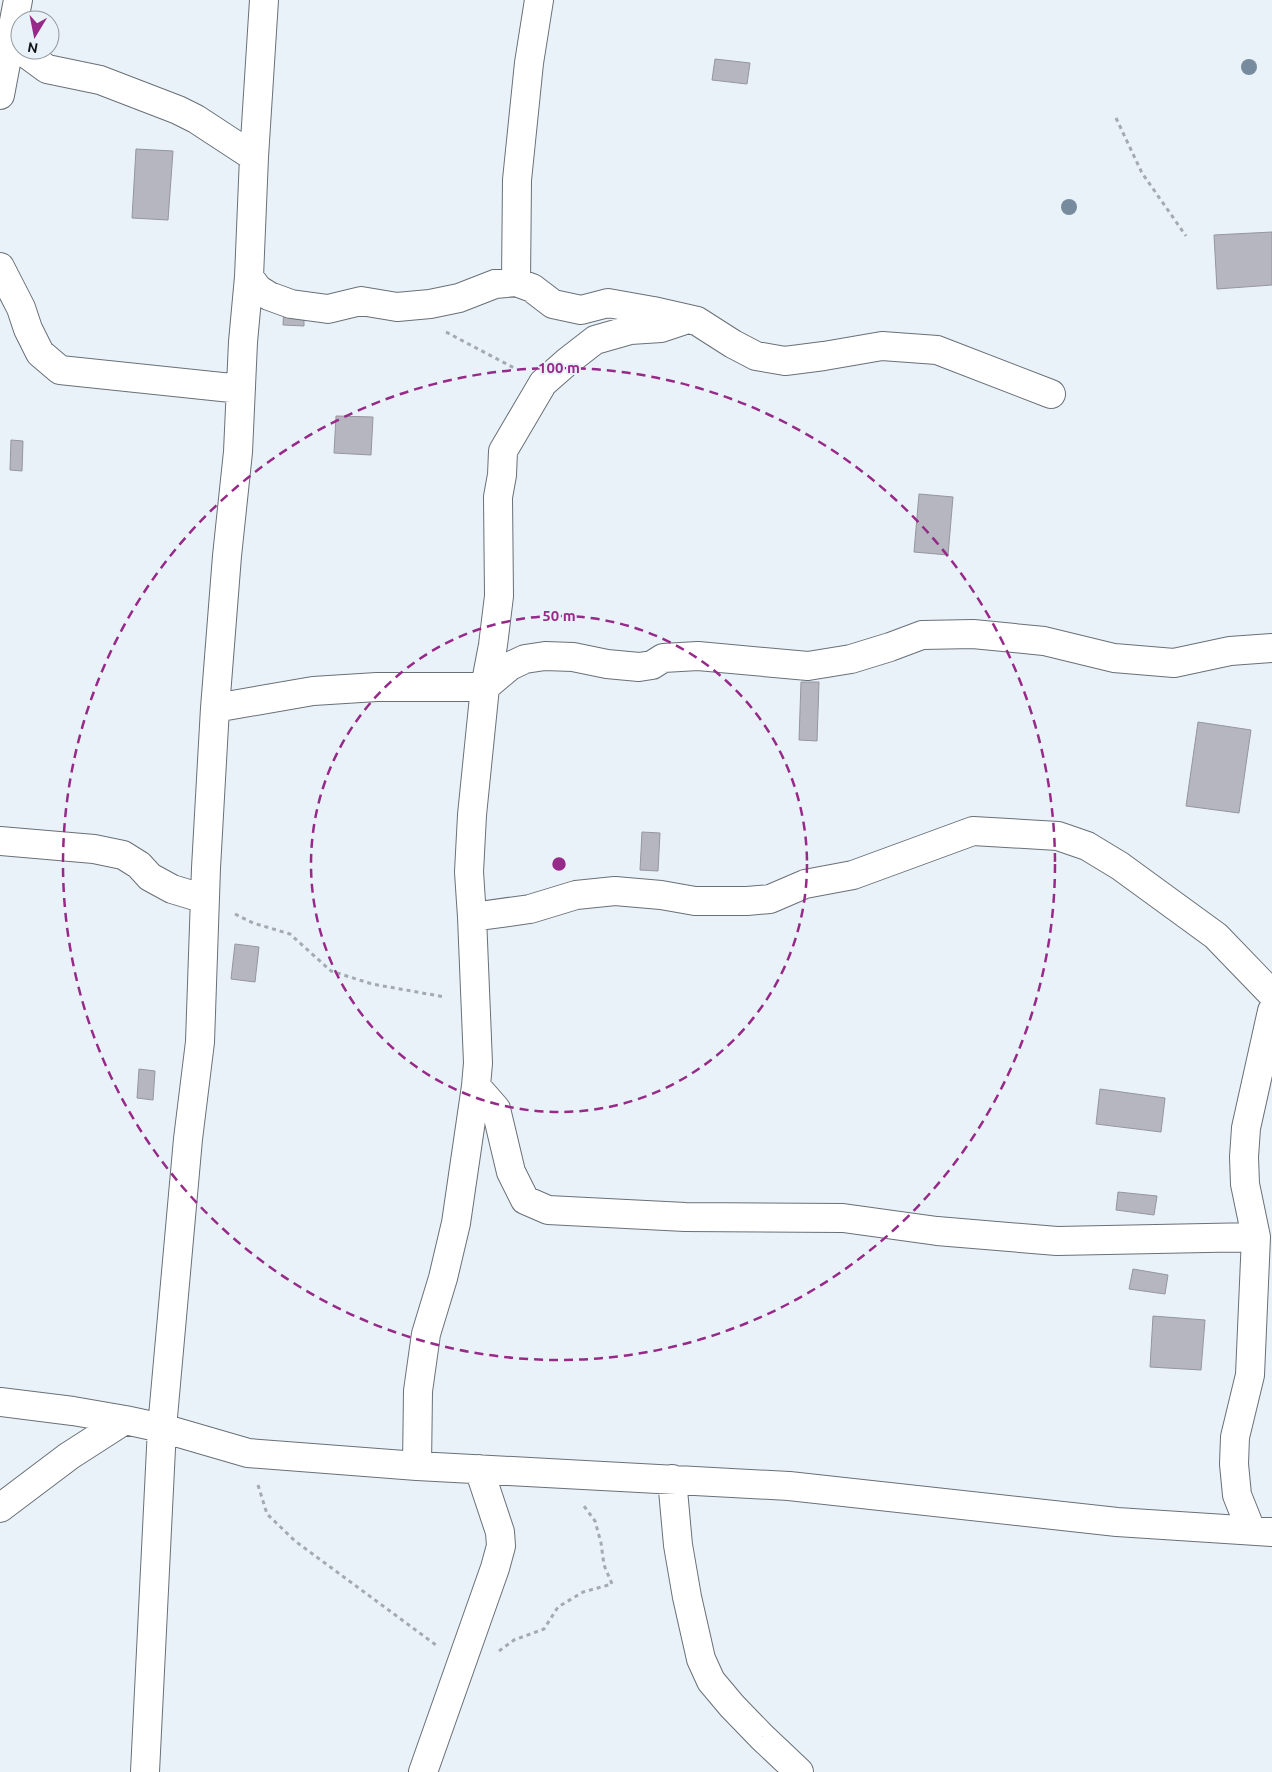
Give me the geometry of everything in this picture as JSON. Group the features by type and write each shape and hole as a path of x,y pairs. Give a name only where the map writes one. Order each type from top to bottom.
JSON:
{"street":[{"path":"145,1772 162,1428 187,1148 200,1042 215,708 227,556 238,452 240,389 249,277 264,0"},
{"path":"516,282 517,180 529,63 538,0"},
{"path":"0,94 12,60"},
{"path":"35,60 47,69 100,80 178,110 196,119 254,157"},
{"path":"0,267 21,308 28,329 40,353 60,370 240,389"},
{"path":"249,277 258,289 268,296 291,304 328,309 361,302 397,307 430,304 459,298 495,284 516,282 532,288 553,304 572,308 582,310 608,303 688,318 697,321 756,356 785,361 882,346 937,350 1051,394"},
{"path":"417,1466 418,1391 426,1334 443,1278 456,1223 478,1063 469,872 472,815 485,687 493,645 499,596 498,497 502,475 503,451 543,383 595,340 630,330 661,328 688,318"},
{"path":"215,708 313,691 377,687 485,687 510,666 526,659 545,656 573,657 607,664 639,667 652,665 663,658 698,656 808,666 851,658 890,647 922,635 973,634 1035,640 1114,658 1174,663 1230,651 1272,648"},
{"path":"472,917 530,909 576,895 615,891 661,895 695,901 747,902 770,899 804,884 853,875 974,830 1058,836 1087,846 1120,866 1216,936 1272,994"},
{"path":"0,841 94,849 123,855 138,865 150,877 172,888 205,900"},
{"path":"1262,1531 1237,1495 1234,1437 1250,1376 1256,1237 1245,1184 1246,1128 1272,1011"},
{"path":"476,1086 496,1110 511,1172 525,1200 548,1210 685,1217 843,1218 937,1231 1057,1241 1256,1237"},
{"path":"0,1402 125,1420 162,1428 248,1453 417,1466 789,1486 1117,1522 1262,1531"},
{"path":"0,1508 69,1456 125,1420"},
{"path":"423,1772 495,1568 501,1546 500,1532 479,1469"},
{"path":"672,1479 678,1545 686,1597 701,1658 711,1681 732,1706 799,1772"}],"path":[{"path":"1116,118 1142,173 1186,236"},
{"path":"440,329 543,383"},
{"path":"205,900 253,923 290,934 331,971 372,984 449,998 475,1008"},
{"path":"248,1453 267,1514 295,1541 461,1663 478,1670 493,1655 514,1640 544,1629 558,1607 583,1592 612,1584 604,1565 595,1521 582,1504 564,1473"}],"building":[{"path":"715,59 750,63 747,84 712,80"},
{"path":"136,149 173,151 168,220 132,218"},
{"path":"1272,232 1272,285 1217,289 1214,235"},
{"path":"284,306 304,307 304,326 283,325"},
{"path":"336,416 373,417 371,455 334,453"},
{"path":"11,440 23,441 22,471 10,470"},
{"path":"919,494 953,497 948,555 914,552"},
{"path":"801,682 819,682 817,741 799,740"},
{"path":"1198,722 1251,730 1239,813 1186,806"},
{"path":"642,832 660,833 658,871 640,870"},
{"path":"235,944 259,947 255,982 231,979"},
{"path":"139,1069 155,1071 153,1100 137,1098"},
{"path":"1100,1089 1165,1098 1161,1132 1096,1124"},
{"path":"1118,1192 1157,1196 1154,1215 1116,1210"},
{"path":"1133,1269 1168,1275 1165,1294 1129,1289"},
{"path":"1153,1316 1205,1320 1201,1370 1150,1367"}]}
